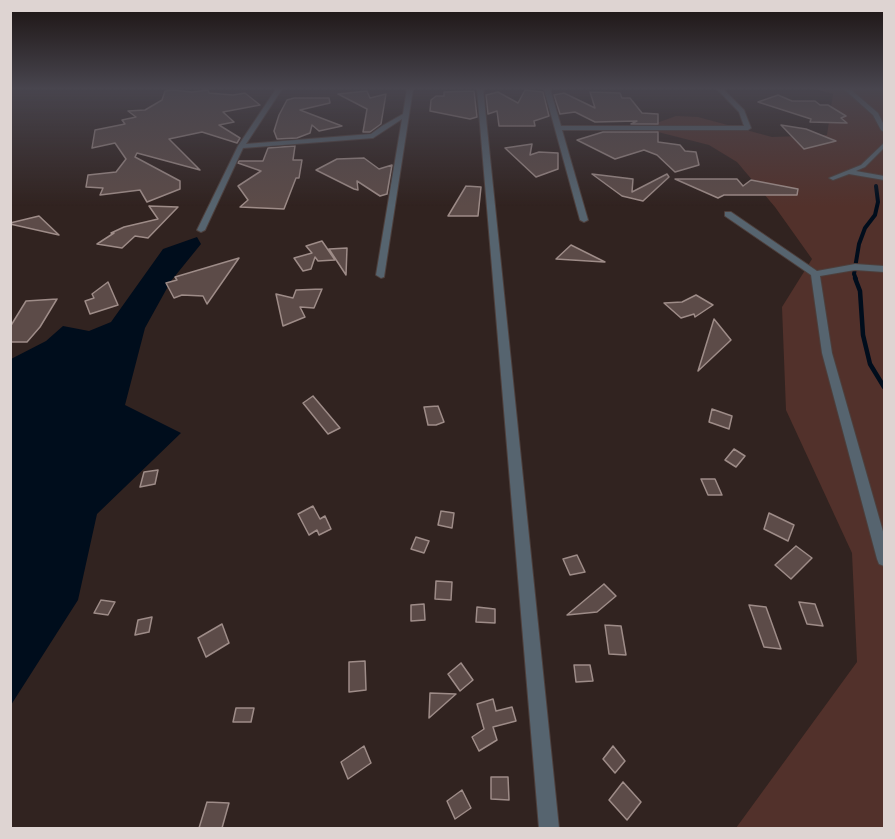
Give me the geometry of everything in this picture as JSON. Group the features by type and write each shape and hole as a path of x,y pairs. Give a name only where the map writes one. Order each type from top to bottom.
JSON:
{"street":[{"path":"201,230 241,146 253,128"},
{"path":"241,146 373,136 382,128"},
{"path":"381,275 404,128"},
{"path":"485,128 549,828"},
{"path":"558,128 584,220"},
{"path":"833,178 863,166 885,145"},
{"path":"849,172 885,178"},
{"path":"728,214 815,274 855,267 885,269"},
{"path":"815,274 826,353 885,559"}],"shaded area":[{"path":"653,128 739,128 772,137 827,135 828,128 884,128 884,828 736,828 857,662 852,553 786,410 782,307 812,259 775,207 737,162 709,145 654,131"}],"water":[{"path":"197,237 201,244 171,281 145,328 125,405 181,433 97,514 78,600 11,705 11,359 46,341 63,326 89,331 111,322 163,249"}],"building":[{"path":"224,128 240,138 237,143 202,132 169,139 200,170 137,153 135,157 180,181 180,189 147,202 140,190 100,195 103,188 86,187 88,175 116,172 126,159 115,143 92,148 95,130"},
{"path":"275,128 311,128 310,133 297,138 277,139"},
{"path":"316,128 332,128 319,131"},
{"path":"364,128 375,128 370,132 363,132"},
{"path":"784,128 806,129 836,141 804,149"},
{"path":"603,132 658,132 658,142 680,145 685,151 696,152 699,165 675,172 657,155 644,150 615,159 577,140"},
{"path":"532,144 530,155 539,152 558,153 558,169 536,177 505,148"},
{"path":"295,146 293,160 302,160 299,178 296,178 284,209 240,207 248,200 238,186 261,171 238,163 239,161 263,161 268,148"},
{"path":"364,158 379,169 392,165 387,194 380,196 357,181 358,190 354,189 316,170 337,159"},
{"path":"592,174 633,179 632,192 667,174 669,177 643,201 622,196"},
{"path":"675,179 737,179 743,186 751,180 798,189 797,195 724,195 718,198"},
{"path":"466,186 481,187 478,216 448,216"},
{"path":"149,206 178,207 148,238 135,236 122,248 97,244 114,233 111,233 124,227 158,219"},
{"path":"39,216 59,235 10,224 10,223"},
{"path":"322,241 335,260 318,261 315,257 311,269 303,271 294,258 312,253 306,246"},
{"path":"571,245 605,262 556,259"},
{"path":"347,248 346,275 329,249"},
{"path":"239,258 207,304 203,296 182,295 174,298 166,283 177,280 175,277"},
{"path":"108,282 118,305 90,314 85,301 94,298 92,294"},
{"path":"322,289 314,308 300,307 305,317 283,326 276,294 293,298 296,290"},
{"path":"696,295 713,305 695,317 694,314 681,318 664,303 682,302"},
{"path":"57,299 40,327 27,342 10,342 10,327 26,301"},
{"path":"714,319 731,340 698,371"},
{"path":"313,396 340,428 328,434 303,403"},
{"path":"438,406 444,422 428,425 424,407"},
{"path":"712,409 732,416 729,429 709,422"},
{"path":"734,449 745,456 736,467 725,460"},
{"path":"158,470 155,484 140,487 144,472"},
{"path":"701,479 715,479 722,495 708,495"},
{"path":"313,506 320,519 325,516 331,529 319,535 317,530 309,535 298,514"},
{"path":"441,511 454,513 452,528 438,525"},
{"path":"769,513 794,525 788,541 764,529"},
{"path":"416,537 429,541 424,553 411,549"},
{"path":"796,546 812,558 791,579 775,565"},
{"path":"577,555 585,572 570,575 563,559"},
{"path":"436,581 452,582 451,600 435,599"},
{"path":"604,584 616,596 597,612 567,615"},
{"path":"101,600 115,602 108,615 94,613"},
{"path":"799,602 815,604 823,626 807,624"},
{"path":"424,604 425,620 411,621 411,605"},
{"path":"749,605 766,607 781,649 764,647"},
{"path":"477,607 495,609 495,623 476,622"},
{"path":"152,617 149,632 135,635 138,620"},
{"path":"222,624 229,643 206,657 198,638"},
{"path":"605,625 621,626 626,655 609,654"},
{"path":"365,661 366,690 349,692 349,662"},
{"path":"461,663 473,680 460,691 448,674"},
{"path":"574,665 590,665 593,681 576,682"},
{"path":"430,693 456,694 429,718"},
{"path":"493,699 496,711 512,707 516,721 493,727 497,740 479,751 472,737 484,729 477,704"},
{"path":"236,708 254,708 251,722 233,722"},
{"path":"364,746 371,763 348,779 341,762"},
{"path":"613,746 625,761 615,773 603,759"},
{"path":"491,777 508,777 509,800 491,799"},
{"path":"623,782 641,802 627,820 609,800"},
{"path":"462,790 471,808 455,819 447,801"},
{"path":"207,802 229,803 222,828 199,828"}],"waterway":[{"path":"856,279 854,274 859,244 865,228 875,215 878,202 876,186"},
{"path":"855,278 860,291 863,335 870,364 884,387"}]}
